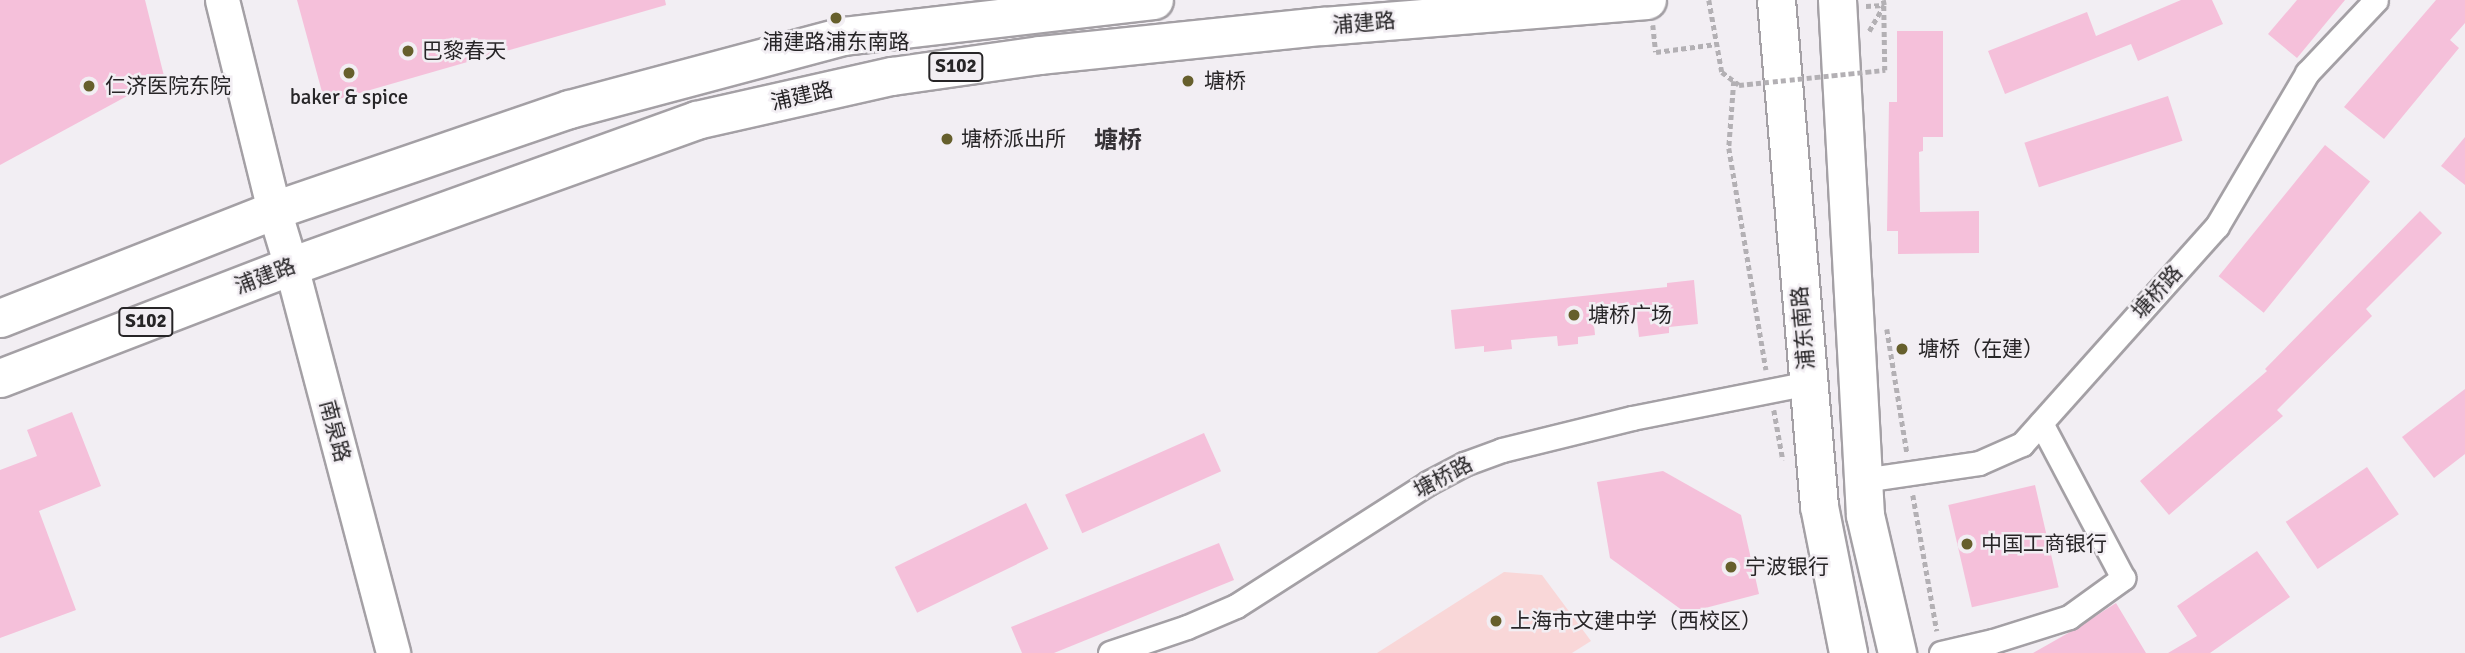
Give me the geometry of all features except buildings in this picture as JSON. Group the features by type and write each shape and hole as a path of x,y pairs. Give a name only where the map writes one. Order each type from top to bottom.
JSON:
{"main road":[{"name":"S102","path":"0,318 274,210 569,109 843,36 1032,7 1154,0"},
{"name":"浦建路","path":"0,378 291,266 696,120 892,76 1040,55 1323,26 1647,0"},
{"name":"浦东南路","path":"1776,0 1819,506 1848,653"},
{"path":"1837,0 1865,515 1897,653"}],"street":[{"name":"南泉路","path":"222,0 274,210 393,653"},
{"name":"塘桥路","path":"1863,480 1979,463 2022,444 2217,226 2307,73 2376,0"},
{"path":"1032,7 1040,55"},
{"name":"塘桥路","path":"1124,651 1236,606 1428,483 1464,464 1502,450 1632,418 1808,383"},
{"path":"1942,653 1993,641 2069,617 2123,578 2041,422"}],"path":[{"path":"1709,0 1722,72 1739,85 1885,70 1884,5 1867,34"},
{"path":"1656,52 1716,44"},
{"path":"1868,61 1868,74"},
{"path":"1729,148 1734,80"},
{"path":"1885,318 1910,472 1917,534 1942,653"}],"shaded area":[{"path":"1504,572 1542,575 1591,641 1572,653 1377,653"}],"place":[{"name":"浦建路浦东南路","path":"836,18"},
{"name":"巴黎春天","path":"408,51"},
{"name":"baker & spice","path":"349,73"},
{"name":"塘桥","path":"1188,81"},
{"name":"仁济医院东院","path":"89,86"},
{"name":"塘桥派出所","path":"947,139"},
{"name":"塘桥广场","path":"1574,315"},
{"name":"塘桥（在建）","path":"1902,349"},
{"name":"中国工商银行","path":"1967,544"},
{"name":"宁波银行","path":"1731,567"},
{"name":"上海市文建中学（西校区）","path":"1496,621"}],"district":[{"name":"塘桥","path":"1118,141"}]}
